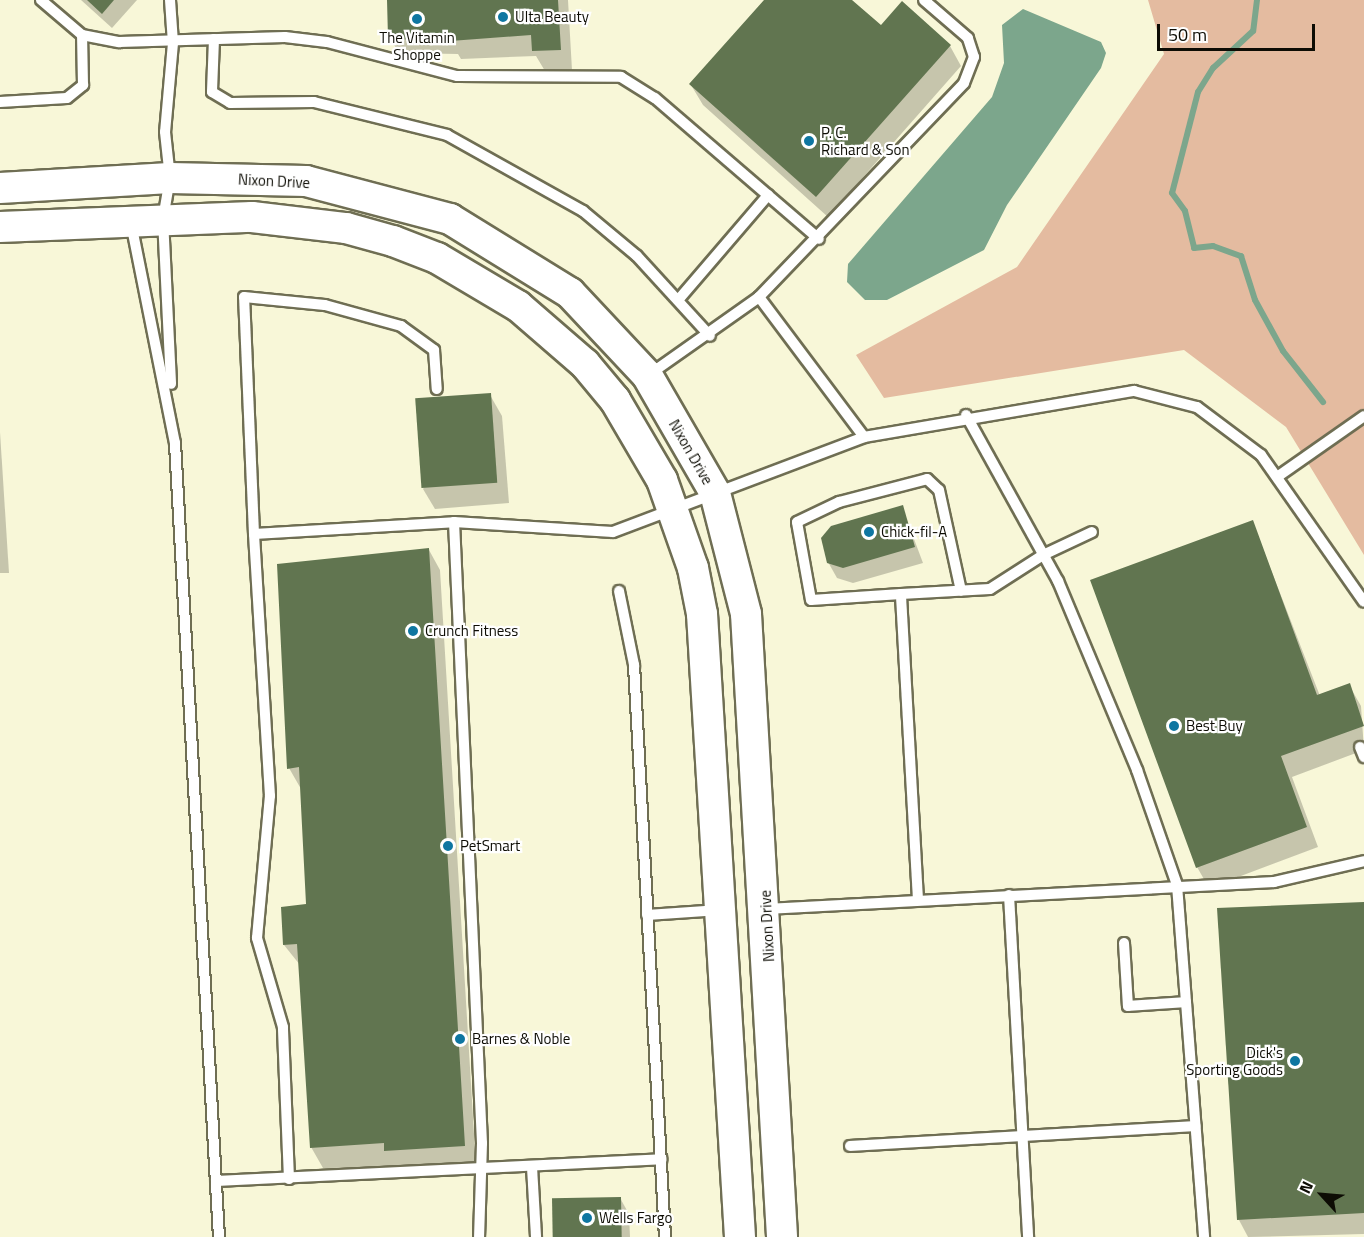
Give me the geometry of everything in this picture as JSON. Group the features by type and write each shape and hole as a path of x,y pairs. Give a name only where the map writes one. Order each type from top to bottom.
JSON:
{"street":[{"name":"Nixon Drive","path":"0,188 170,178 306,181 450,219 570,293 647,375 715,493 746,614 766,909 782,1237"},
{"path":"0,227 131,220 252,217 346,228 437,258 479,280 552,333 615,400 673,508 702,614 740,1237"}],"lane":[{"path":"41,0 82,34 119,42 173,43 214,39 285,37 327,42 456,76 621,77 655,98 819,239"},
{"path":"170,0 173,43 165,132 170,178 164,219 172,421 219,1237"},
{"path":"647,375 710,336 759,297 819,239 964,82 974,57 968,38 924,0"},
{"path":"0,102 67,98 83,85 82,34"},
{"path":"214,39 212,92 230,103 314,102 447,135 583,211 679,299 710,336"},
{"path":"679,299 768,195"},
{"path":"131,220 172,421"},
{"path":"289,1179 283,1027 257,938 270,796 254,534 244,297 325,305 401,326 434,350 437,389"},
{"path":"759,297 864,437"},
{"path":"254,534 454,522 612,532 864,437 966,415 1102,393 1162,394 1230,428 1277,477 1364,602"},
{"path":"966,415 1043,555 1137,770 1177,885 1204,1237"},
{"path":"1277,477 1364,416"},
{"path":"961,591 939,490 921,478 800,519 796,535 811,600 901,594 961,591 990,589 1043,555 1092,532"},
{"path":"454,522 481,1170 479,1237"},
{"path":"619,591 634,665 665,1235"},
{"path":"901,594 918,900"},
{"path":"766,909 1177,885 1274,882 1364,861"},
{"path":"1009,895 1028,1237"},
{"path":"647,915 720,910"},
{"path":"1124,943 1128,1006 1186,1002"},
{"path":"850,1146 1196,1126"},
{"path":"216,1181 481,1170 661,1159"},
{"path":"532,1167 536,1237"}],"shaded area":[{"path":"1148,0 1364,0 1364,555 1286,427 1184,350 884,398 856,355 1017,267 1164,54"},
{"path":"1023,9 1101,42 1106,53 1101,68 1007,205 984,250 887,300 865,300 847,282 848,264 992,97 1004,63 1002,25"}],"building":[{"path":"87,0 114,0 102,14"},
{"name":"Ulta Beauty","path":"387,0 558,0 561,50 532,51 531,35 437,42 388,38"},
{"name":"P. C. Richard & Son","path":"764,0 852,0 881,25 902,1 951,45 816,197 689,84"},
{"path":"491,393 497,483 421,488 415,398"},
{"name":"Chick-fil-A","path":"903,505 915,547 843,568 827,563 821,538 831,526"},
{"path":"1253,520 1317,695 1350,683 1364,726 1281,756 1307,827 1196,868 1090,580"},
{"path":"429,548 465,1146 384,1151 384,1143 310,1148 297,944 283,945 281,907 306,904 299,767 287,769 277,564"},
{"name":"Dick's Sporting Goods","path":"1364,902 1364,1213 1237,1220 1217,908"},
{"name":"Wells Fargo","path":"621,1197 622,1237 553,1237 552,1198"}],"waterway":[{"path":"1257,0 1253,31 1213,68 1198,92 1172,193 1185,211 1194,248 1213,246 1241,256 1255,300 1283,351 1323,402"}],"place":[{"name":"Ulta Beauty","path":"503,17"},
{"name":"The Vitamin Shoppe","path":"417,19"},
{"name":"P. C. Richard & Son","path":"809,141"},
{"name":"Chick-fil-A","path":"869,532"},
{"name":"Crunch Fitness","path":"413,631"},
{"name":"Best Buy","path":"1174,726"},
{"name":"PetSmart","path":"448,846"},
{"name":"Barnes & Noble","path":"460,1039"},
{"name":"Dick's Sporting Goods","path":"1295,1061"},
{"name":"Wells Fargo","path":"587,1218"}]}
